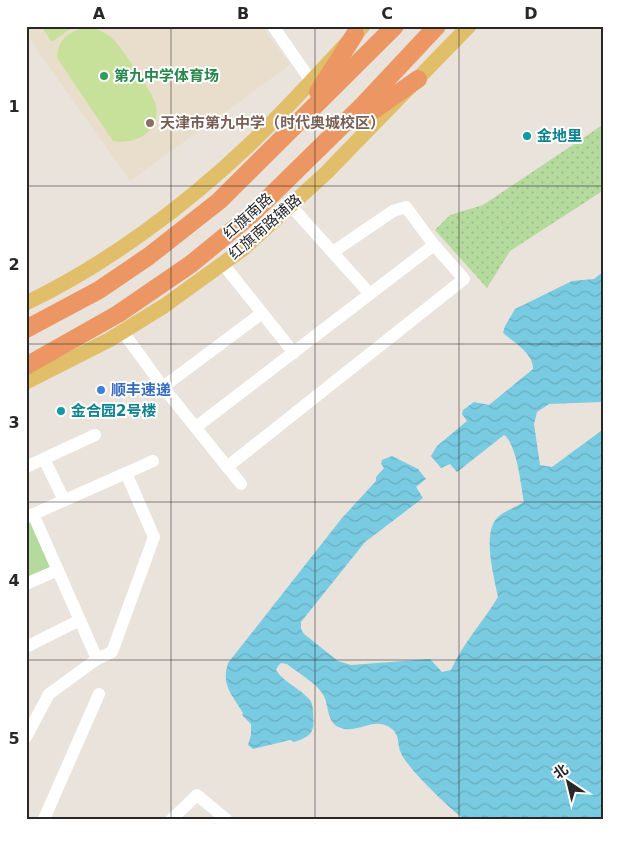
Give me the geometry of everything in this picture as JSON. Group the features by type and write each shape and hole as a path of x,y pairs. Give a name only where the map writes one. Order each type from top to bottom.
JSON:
{"highway":[{"name":"红旗南路","path":"26,329 99,290 148,256 219,201 395,26"},
{"name":"红旗南路","path":"26,366 118,314 191,264 251,215 320,148 437,26"},
{"path":"299,121 359,30"},
{"path":"320,148 418,79"}],"main road":[{"name":"红旗南路辅路","path":"26,382 123,332 164,306 243,249 326,173 469,26"},
{"path":"26,302 56,288 110,255 168,212 249,145 359,30"}],"street":[{"path":"273,26 311,81"},
{"path":"291,206 370,294"},
{"path":"227,466 464,279 434,245 406,207 393,211 333,252"},
{"path":"196,427 434,245"},
{"path":"223,264 294,353"},
{"path":"163,387 262,313"},
{"path":"123,332 163,387 241,484"},
{"path":"26,468 95,435"},
{"path":"44,459 64,500"},
{"path":"97,659 58,570 30,515 153,461"},
{"path":"26,737 50,694 97,659 112,652 154,537 126,473"},
{"path":"26,584 58,570"},
{"path":"26,647 80,620"},
{"path":"44,819 99,694"},
{"path":"172,819 197,795 226,819"}],"shaded area":[{"name":"天津市第九中学（时代奥城校区）","path":"26,26 262,26 290,65 130,181 26,34"}],"green space":[{"path":"41,26 74,26 52,42"},
{"name":"第九中学体育场","path":"91,27 112,38 137,71 154,100 156,115 154,123 145,135 138,139 122,142 113,141 57,58 60,45 67,35"},
{"path":"604,124 604,190 510,251 487,288 435,230 450,215 483,205"},
{"path":"32,520 51,567 26,577 26,522"}],"water":[{"path":"604,271 604,403 549,404 537,412 534,424 540,465 552,467 601,431 604,433 604,816 599,819 464,819 439,798 412,769 401,753 395,731 386,725 379,724 354,729 336,726 329,715 326,700 321,691 287,664 281,663 276,670 279,675 305,695 312,704 313,726 311,733 294,742 290,740 253,749 248,745 251,735 251,724 242,715 243,713 227,684 226,671 228,663 342,518 376,481 376,477 384,468 381,464 382,460 392,456 418,469 426,479 416,487 423,498 365,542 301,622 301,629 304,634 338,661 351,665 430,659 442,672 451,670 461,651 498,597 490,556 490,534 493,525 497,518 524,502 515,456 512,447 504,435 457,472 450,464 441,468 431,456 437,446 467,421 462,414 463,410 474,402 489,405 533,369 527,353 503,333 515,309 572,281 594,279"}],"place":[{"name":"第九中学体育场","path":"104,76"},
{"name":"天津市第九中学（时代奥城校区）","path":"150,123"},
{"name":"金地里","path":"527,136"},
{"name":"顺丰速递","path":"101,390"},
{"name":"金合园2号楼","path":"61,411"}]}
